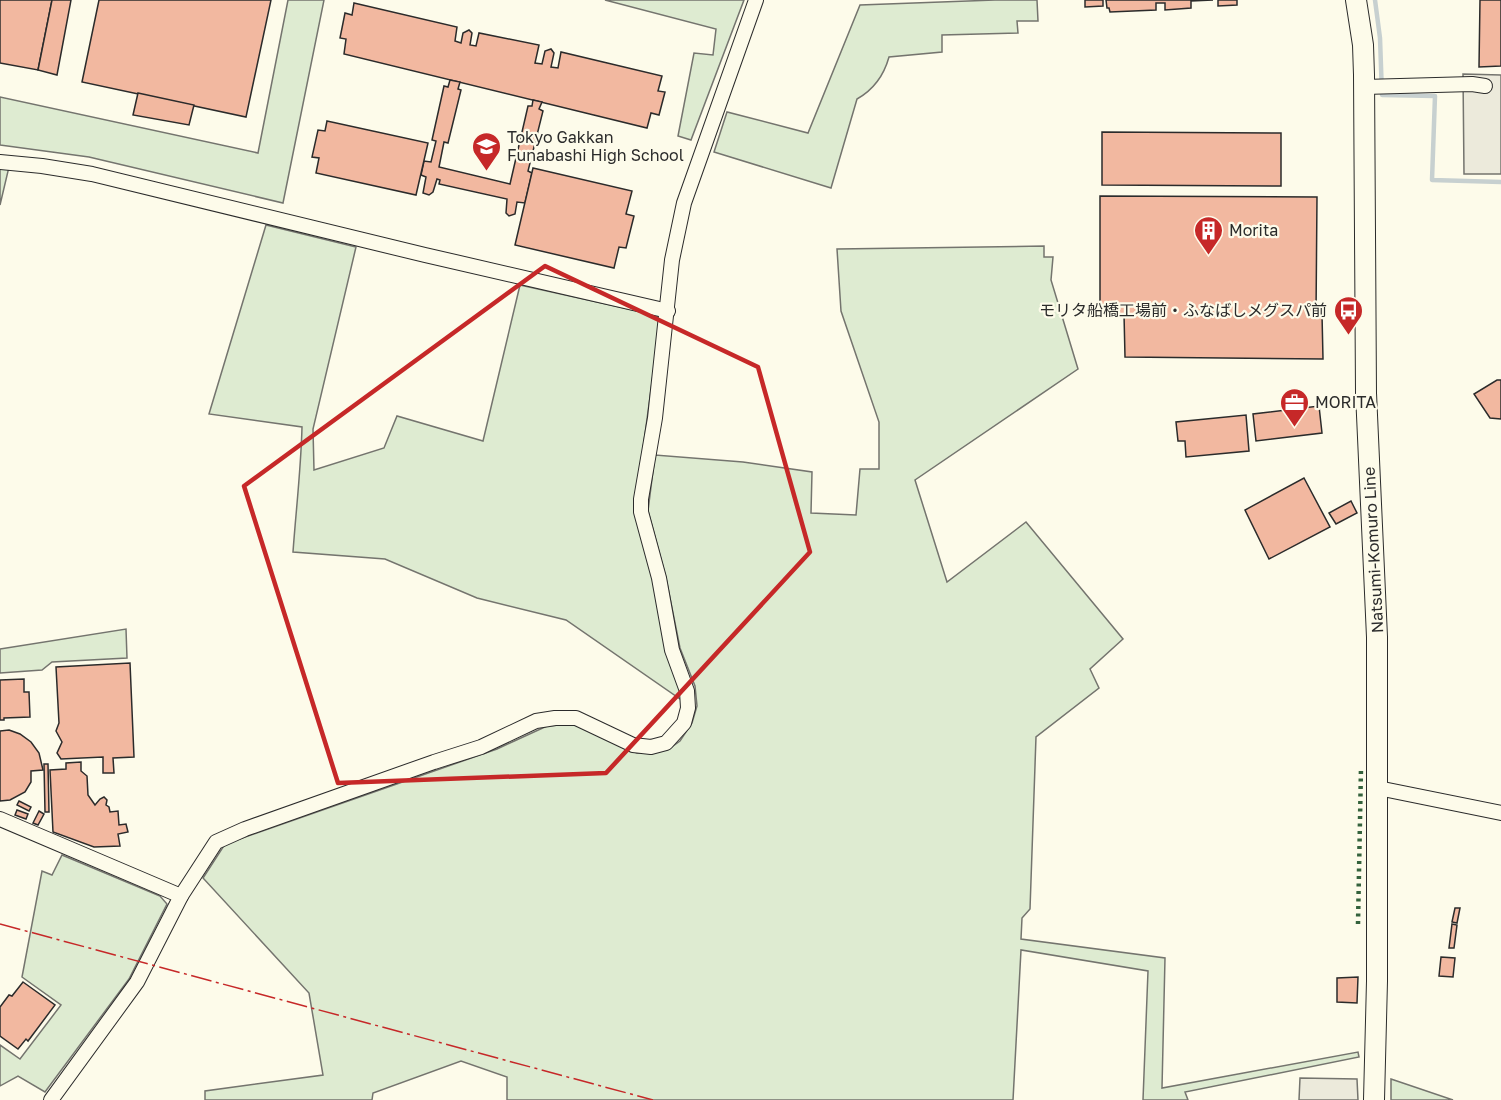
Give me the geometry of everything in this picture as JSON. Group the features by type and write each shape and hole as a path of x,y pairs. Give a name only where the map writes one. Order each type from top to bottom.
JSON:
{"main road":[{"name":"Natsumi-Komuro Line","path":"1356,0 1363,45 1366,393 1376,582 1378,788 1374,1100"}],"street":[{"path":"51,1100 137,982 181,896 216,842 256,825 482,747 536,721 576,718 633,746 651,747 666,743 684,723 688,708 687,691 672,650 659,578 641,512 655,418 672,260 684,203 756,0"},
{"path":"1364,87 1472,84 1485,86"},
{"path":"0,162 92,174 668,311"},
{"path":"1378,788 1501,813"},
{"path":"0,819 181,896"}],"highlighted area":[{"path":"545,266 758,367 810,552 606,773 338,783 244,486"}],"green space":[{"path":"288,0 324,0 283,203 89,157 0,145 0,97 258,153"},
{"path":"605,0 744,0 691,140 678,136 694,53 713,55 716,29"},
{"path":"1037,0 1038,21 1017,21 1018,33 942,35 942,52 889,57 877,81 857,99 831,188 714,152 727,112 808,133 860,5"},
{"path":"0,166 9,167 0,205"},
{"path":"266,225 356,247 313,429 314,470 384,448 397,416 483,441 520,285 656,315 660,323 635,508 683,701 566,620 477,598 385,559 293,552 302,427 209,414"},
{"path":"1044,246 1044,257 1053,257 1051,280 1078,369 915,480 947,582 1026,522 1123,639 1090,669 1099,688 1036,737 1030,909 1022,918 1021,939 1165,958 1162,1088 1358,1052 1359,1057 1185,1092 1188,1100 1143,1100 1148,971 1021,950 1013,1100 507,1100 507,1077 461,1061 373,1093 372,1100 205,1100 205,1091 323,1075 309,993 203,878 225,844 497,749 547,726 571,724 582,727 637,753 656,752 670,748 680,741 692,723 697,706 695,686 680,648 666,578 648,511 655,455 743,462 812,472 811,513 856,515 860,469 879,469 879,422 841,311 837,249"},
{"path":"126,629 127,658 52,662 42,670 0,673 0,649"},
{"path":"62,855 160,896 167,904 129,979 45,1092 18,1076 0,1086 0,1045 20,1059 61,1005 22,977 42,871 52,875"},
{"path":"1391,1079 1453,1100 1391,1100"}],"shaded area":[{"path":"1463,74 1501,75 1501,174 1464,174"},
{"path":"1300,1078 1357,1079 1358,1100 1299,1100"}],"building":[{"path":"0,0 52,0 38,70 0,63"},
{"path":"52,0 71,0 57,75 38,70"},
{"path":"99,0 271,0 246,117 82,82"},
{"path":"1085,0 1103,0 1103,6 1085,7"},
{"path":"1106,0 1213,0 1191,1 1191,8 1165,10 1165,3 1156,3 1156,10 1110,12"},
{"path":"1218,0 1237,0 1237,5 1218,6"},
{"path":"1480,0 1501,0 1501,66 1479,67"},
{"path":"354,3 457,27 455,41 461,43 463,33 469,30 472,33 470,45 476,46 479,33 539,45 535,63 542,64 545,51 551,49 554,53 551,67 558,68 561,52 662,76 658,91 665,92 659,115 651,113 647,128 344,54 346,39 340,38 345,13 352,15"},
{"path":"450,80 460,82 458,89 461,90 448,143 444,142 439,167 510,184 528,106 532,106 533,100 542,102 539,109 543,111 528,171 532,173 525,203 517,202 515,214 509,216 506,213 507,199 439,184 440,180 437,179 433,192 429,195 423,193 426,177 421,175 424,161 431,162 436,141 432,140 444,86 448,87"},
{"path":"138,93 194,105 189,125 133,115"},
{"path":"327,121 428,143 416,195 316,173 319,158 312,157 318,130 325,131"},
{"path":"1102,132 1281,133 1281,186 1102,185"},
{"path":"533,168 632,191 626,214 634,216 626,248 619,247 614,268 515,245"},
{"name":"Morita","path":"1100,196 1317,197 1316,315 1322,314 1323,359 1125,357 1124,314 1100,313"},
{"path":"1497,380 1501,380 1501,419 1490,418 1474,394"},
{"path":"1319,406 1322,433 1256,441 1253,414"},
{"path":"1246,415 1249,451 1186,457 1185,441 1178,441 1176,422"},
{"path":"1304,478 1330,527 1269,559 1245,510"},
{"path":"1351,501 1357,513 1336,524 1329,513"},
{"path":"130,663 134,757 113,758 114,773 103,773 103,757 61,759 57,753 62,742 56,731 59,723 56,667"},
{"path":"24,679 24,692 29,692 30,717 0,720 0,680"},
{"path":"9,730 31,742 39,753 43,770 31,771 31,782 25,792 10,800 0,801 0,731"},
{"path":"81,762 81,771 87,776 88,795 95,805 104,797 110,812 118,811 119,825 126,824 128,832 118,834 120,846 94,847 53,832 50,770 66,769 66,763"},
{"path":"44,764 48,764 49,812 45,812"},
{"path":"19,801 31,807 29,811 17,805"},
{"path":"17,810 28,814 26,819 15,815"},
{"path":"39,811 44,814 38,825 33,823"},
{"path":"1455,908 1460,908 1457,923 1452,922"},
{"path":"1452,924 1457,925 1454,948 1449,948"},
{"path":"1441,957 1455,958 1453,977 1439,976"},
{"path":"1358,977 1357,1003 1337,1002 1337,978"},
{"path":"23,982 55,1005 28,1041 26,1039 18,1049 0,1036 0,1007"}],"waterway":[{"path":"1375,0 1380,38 1382,95 1435,96 1432,180 1501,182"}],"hedge":[{"path":"1358,924 1361,768"}],"power":[{"path":"0,924 653,1100"}],"place":[{"name":"Tokyo Gakkan Funabashi High School","path":"486,172"},
{"name":"Morita","path":"1208,256"},
{"name":"モリタ船橋工場前・ふなばしメグスパ前","path":"1348,336"},
{"name":"MORITA","path":"1294,428"}]}
